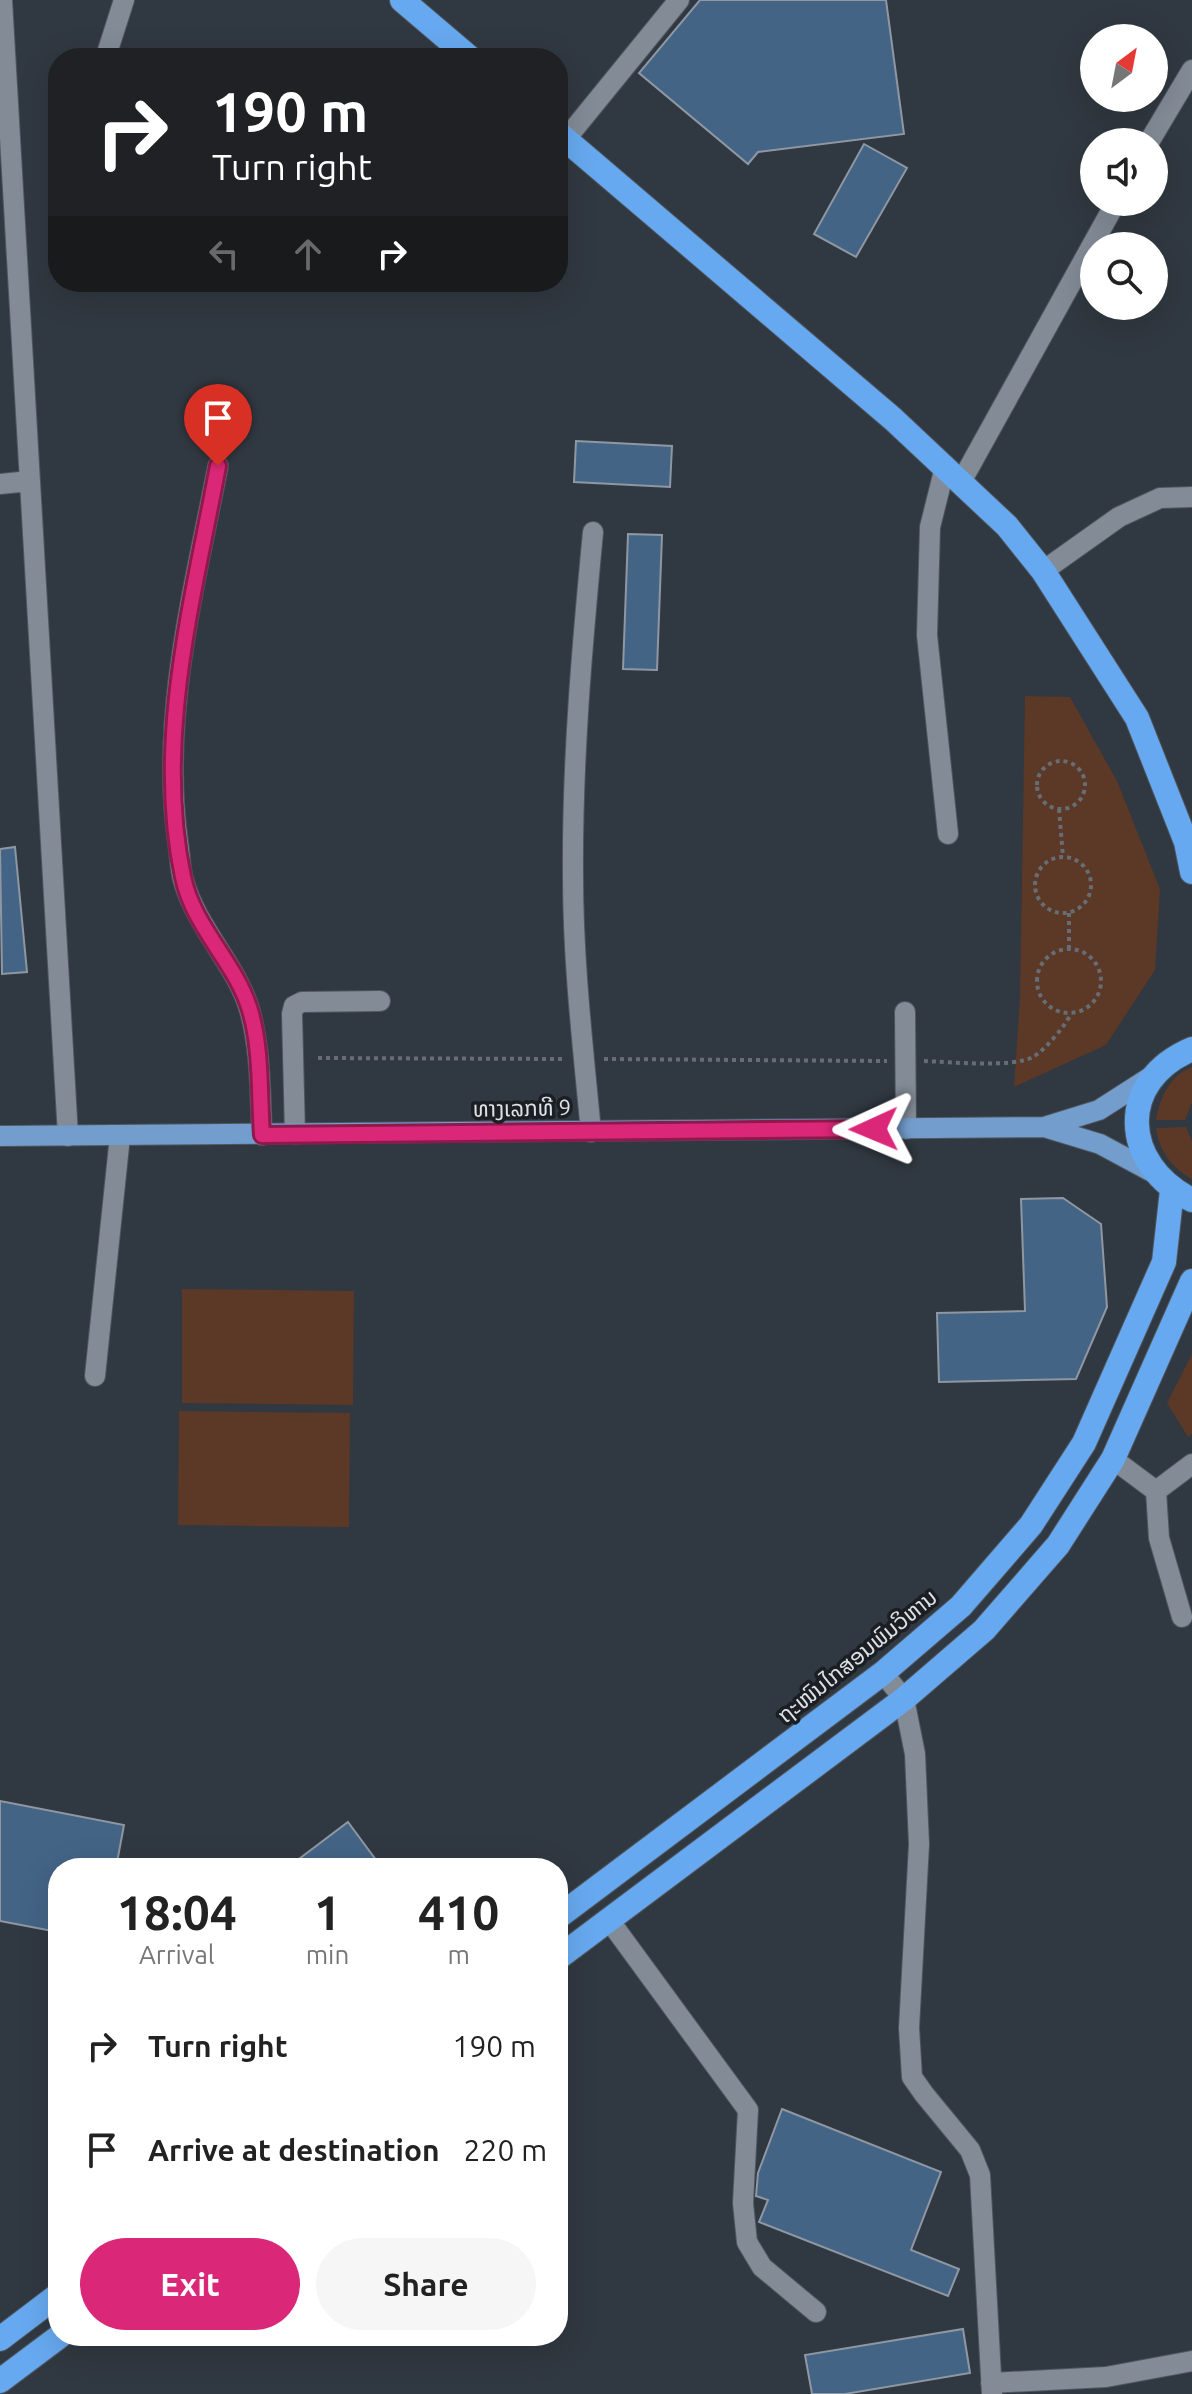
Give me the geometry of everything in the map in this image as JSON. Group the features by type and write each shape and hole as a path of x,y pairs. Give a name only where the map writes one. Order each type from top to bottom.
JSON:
{"highway":[{"path":"402,0 458,48"},
{"path":"568,141 893,419 1007,526 1043,571 1137,718 1186,842 1192,872"},
{"path":"1182,1195 1154,1173 1141,1150 1137,1125 1141,1099 1152,1076 1182,1053 1192,1028"},
{"name":"ຖະໜົນໄກສອນພົມວິຫານ","path":"568,1909 883,1673 961,1606 1031,1525 1084,1443 1164,1262 1182,1195"},
{"path":"568,1951 904,1699 984,1630 1058,1545 1113,1459 1192,1281"},
{"path":"0,2339 48,2303"},
{"path":"0,2381 48,2345"}],"main road":[{"name":"ທາງເລກທີ 9","path":"0,1136 1044,1127 1099,1110 1152,1076"},
{"name":"ທາງເລກທີ 9","path":"1044,1127 1100,1144 1154,1173"}],"street":[{"path":"2,0 8,258 30,481 68,1136"},
{"path":"109,48 124,0"},
{"path":"568,129 679,0"},
{"path":"1157,128 1192,69"},
{"path":"948,834 927,635 930,527 953,475 1108,216"},
{"path":"218,466 184,638 174,734 173,810 183,880 203,928 249,1007 257,1057 262,1135"},
{"path":"0,484 30,481"},
{"path":"1043,571 1119,517 1160,498 1192,497"},
{"path":"591,1132 573,878 582,655 593,532"},
{"path":"295,1134 294,1006 302,1002 380,1001"},
{"path":"905,1012 906,1129"},
{"path":"95,1376 120,1136"},
{"path":"1113,1459 1156,1491 1159,1538 1182,1617"},
{"path":"1156,1491 1192,1464"},
{"path":"883,1673 904,1699 915,1754 919,1844 909,2028 912,2077 970,2150 980,2175 992,2388 1106,2377 1192,2361"},
{"path":"609,1920 748,2110 743,2203 747,2242 762,2267 816,2312"}],"path":[{"path":"1062,761 1077,768 1085,782 1081,799 1068,808 1059,809 1046,804 1036,784 1038,776 1048,765 1062,761"},
{"path":"1059,809 1063,857"},
{"path":"1063,857 1081,862 1091,878 1090,896 1077,910 1069,913 1050,910 1038,896 1035,887 1036,878 1046,862 1063,857"},
{"path":"1069,913 1069,949"},
{"path":"318,1058 1009,1062 1033,1057 1065,1026 1071,1014 1091,1005 1098,996 1101,985 1097,964 1089,956 1069,949 1050,955 1038,972 1037,982 1039,992 1051,1007 1071,1014"}],"shaded area":[{"path":"1025,696 1070,697 1117,781 1160,889 1155,970 1106,1045 1014,1087 1020,998"},
{"path":"1192,1067 1192,1102 1185,1120 1156,1120 1167,1089 1177,1076"},
{"path":"1186,1127 1192,1141 1192,1179 1178,1170 1168,1158 1156,1128"},
{"path":"182,1289 354,1291 353,1405 182,1403"},
{"path":"1192,1354 1192,1434 1188,1437 1167,1403"},
{"path":"179,1411 350,1413 349,1527 178,1525"}],"building":[{"path":"700,0 886,0 904,134 758,152 748,164 639,73"},
{"path":"864,144 907,168 856,257 814,234"},
{"path":"576,441 672,446 670,487 574,482"},
{"path":"628,534 662,535 657,670 623,669"},
{"path":"15,847 27,972 2,974 0,849"},
{"path":"1063,1198 1101,1224 1107,1307 1076,1379 939,1382 937,1313 1025,1311 1021,1199"},
{"path":"0,1801 124,1825 118,1858 48,1858 48,1930 0,1921"},
{"path":"348,1822 375,1858 300,1858"},
{"path":"782,2109 941,2172 911,2250 959,2269 948,2296 759,2222 768,2200 756,2196 758,2173"},
{"path":"963,2329 970,2373 845,2394 812,2394 805,2355"}],"route":[{"path":"218,466 184,638 174,734 173,810 183,880 203,928 249,1007 257,1057 262,1135 874,1129"}]}
